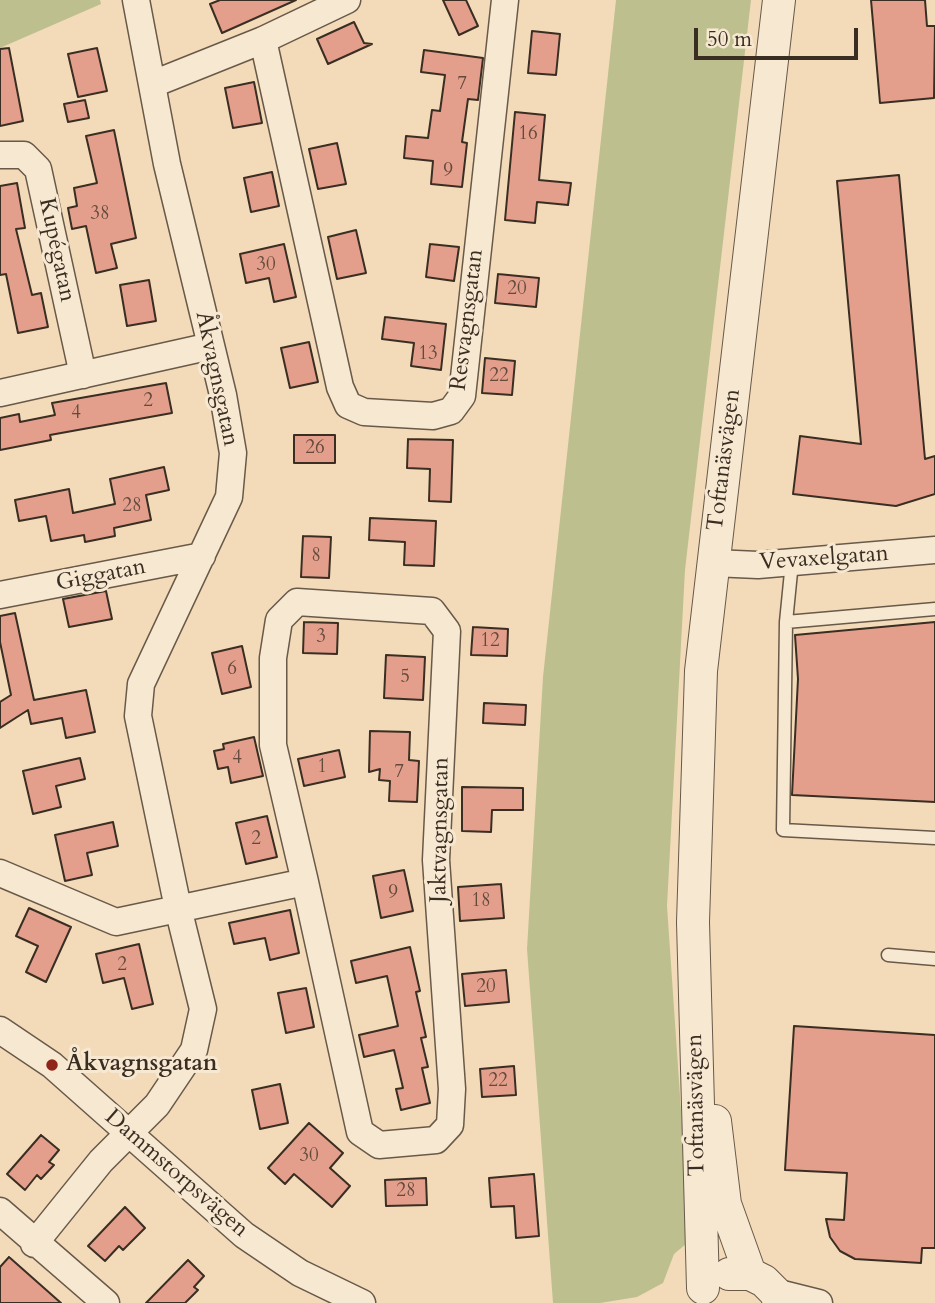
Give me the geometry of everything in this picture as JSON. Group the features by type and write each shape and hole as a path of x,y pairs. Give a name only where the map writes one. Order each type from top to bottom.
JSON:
{"street":[{"name":"Åkvagnsgatan","path":"34,1244 101,1161 157,1105 194,1050 203,1009 178,908 138,716 141,684 229,497 233,453 211,346 167,164 136,0"},
{"path":"153,84 263,40 346,0"},
{"name":"Resvagnsgatan","path":"263,40 348,405 364,412 433,416 451,411 462,396 505,0"},
{"name":"Toftanäsvägen","path":"699,1296 693,922 701,671 779,0"},
{"name":"Kupégatan","path":"0,155 24,155 38,169 83,375"},
{"path":"0,393 211,346"},
{"name":"Vevaxelgatan","path":"713,563 792,562 935,550"},
{"name":"Giggatan","path":"0,595 202,556"},
{"name":"Jaktvagnsgatan","path":"297,602 432,611 447,631 436,860 452,1089 450,1125 436,1140 379,1145 360,1132 304,882 273,745 273,658 279,620 297,602"},
{"path":"0,873 116,922 304,882"},
{"name":"Toftanäsvägen","path":"693,922 725,1203 750,1274 730,1273 713,1279 699,1296"},
{"name":"Dammstorpsvägen","path":"0,1030 52,1065 244,1235 300,1273 362,1303"},
{"path":"0,1211 34,1244 106,1303"},
{"path":"750,1274 764,1281 777,1298 819,1303"}],"lane":[{"path":"792,562 786,622 783,830 935,838"},
{"path":"786,622 935,609"},
{"path":"888,955 935,959"}],"green space":[{"path":"0,0 100,0 101,4 0,48"},
{"path":"616,0 751,0 685,570 667,906 689,1227 686,1244 674,1254 663,1283 637,1297 600,1303 553,1303 527,949 543,677"}],"building":[{"path":"220,0 296,0 222,33 210,4"},
{"path":"443,0 466,0 478,26 459,35"},
{"path":"871,0 925,0 927,26 935,26 934,98 880,103"},
{"path":"354,22 364,43 372,44 328,64 317,39"},
{"path":"532,31 560,34 556,75 528,73"},
{"path":"9,48 23,121 0,126 0,49"},
{"path":"97,48 107,91 78,97 68,54"},
{"path":"424,50 483,58 478,100 468,99 462,142 467,143 462,187 431,184 433,161 404,158 406,136 428,138 432,110 440,111 445,75 421,72"},
{"path":"254,82 262,123 233,128 225,88"},
{"path":"85,100 89,118 68,122 64,104"},
{"path":"515,112 545,115 539,180 571,183 568,205 537,202 535,223 505,220"},
{"path":"114,130 136,238 111,244 117,268 96,273 86,226 72,229 68,208 77,206 74,188 97,183 86,136"},
{"path":"337,143 346,184 318,189 309,149"},
{"path":"272,172 279,206 251,212 244,178"},
{"path":"899,175 925,459 935,456 935,494 896,506 793,494 800,436 861,444 837,181"},
{"path":"17,183 25,228 16,229 32,295 41,293 48,327 18,333 6,274 0,275 0,186"},
{"path":"356,230 366,273 337,279 328,237"},
{"path":"284,244 296,297 274,302 269,278 246,283 240,254"},
{"path":"430,244 459,247 454,281 426,277"},
{"path":"498,274 539,278 536,307 495,303"},
{"path":"149,280 156,321 127,326 120,285"},
{"path":"385,317 446,324 441,370 411,366 414,343 382,339"},
{"path":"309,342 318,382 290,388 281,348"},
{"path":"485,358 515,361 512,395 482,393"},
{"path":"166,383 172,413 50,435 51,440 0,450 0,418 19,414 20,422 55,415 52,403"},
{"path":"294,435 335,435 335,463 294,463"},
{"path":"408,439 453,440 451,502 429,501 430,469 407,468"},
{"path":"164,467 169,490 146,495 151,520 114,528 115,536 85,542 84,535 51,541 46,516 19,521 15,500 69,489 73,513 115,504 110,479"},
{"path":"370,518 436,521 434,566 404,565 405,542 369,540"},
{"path":"303,536 331,537 329,578 301,577"},
{"path":"106,591 112,619 69,627 63,599"},
{"path":"15,613 34,700 86,690 95,732 66,738 62,718 31,724 28,710 0,728 0,702 11,695 0,642 0,616"},
{"path":"304,622 338,623 337,654 303,653"},
{"path":"935,622 935,802 792,795 798,679 795,635"},
{"path":"473,627 508,629 507,656 471,655"},
{"path":"242,646 251,687 222,694 212,653"},
{"path":"386,655 425,657 423,700 384,698"},
{"path":"484,703 526,705 525,725 483,723"},
{"path":"370,731 410,732 409,760 419,761 417,802 389,801 390,781 379,780 380,769 369,772"},
{"path":"254,737 263,776 231,783 228,767 218,769 214,751 224,749 223,744"},
{"path":"339,750 345,777 304,786 298,759"},
{"path":"80,758 85,779 56,786 61,807 33,814 23,771"},
{"path":"462,787 523,788 523,810 492,810 491,832 462,831"},
{"path":"267,816 277,857 246,864 236,823"},
{"path":"113,822 118,846 87,853 92,875 65,881 55,835"},
{"path":"404,870 413,911 381,918 373,876"},
{"path":"501,884 504,918 460,921 458,887"},
{"path":"29,908 71,927 46,982 26,972 38,946 16,936"},
{"path":"290,910 299,953 270,960 265,938 234,944 229,923"},
{"path":"139,944 153,1004 132,1009 124,978 103,983 96,954"},
{"path":"410,947 420,991 416,992 426,1037 421,1038 428,1067 422,1068 430,1103 401,1110 396,1089 403,1088 394,1050 364,1057 359,1035 398,1026 387,976 356,983 351,961"},
{"path":"506,970 509,1002 465,1006 462,974"},
{"path":"306,988 314,1027 286,1033 278,993"},
{"path":"794,1026 935,1035 935,1248 922,1248 921,1263 855,1259 840,1251 830,1237 826,1219 844,1220 847,1173 785,1170"},
{"path":"514,1066 516,1095 482,1097 480,1069"},
{"path":"280,1084 288,1123 260,1129 252,1090"},
{"path":"309,1123 343,1153 330,1168 350,1186 332,1207 294,1174 285,1184 268,1168"},
{"path":"41,1135 59,1150 49,1162 54,1165 41,1179 37,1175 25,1190 7,1174"},
{"path":"534,1174 539,1236 516,1238 514,1206 491,1207 489,1178"},
{"path":"426,1178 427,1205 386,1206 385,1180"},
{"path":"125,1207 145,1228 123,1250 119,1246 105,1261 88,1246"},
{"path":"9,1257 61,1303 0,1303 0,1267"},
{"path":"188,1260 204,1276 194,1287 198,1290 185,1303 146,1303"}],"place":[{"name":"Åkvagnsgatan","path":"52,1065"}]}
